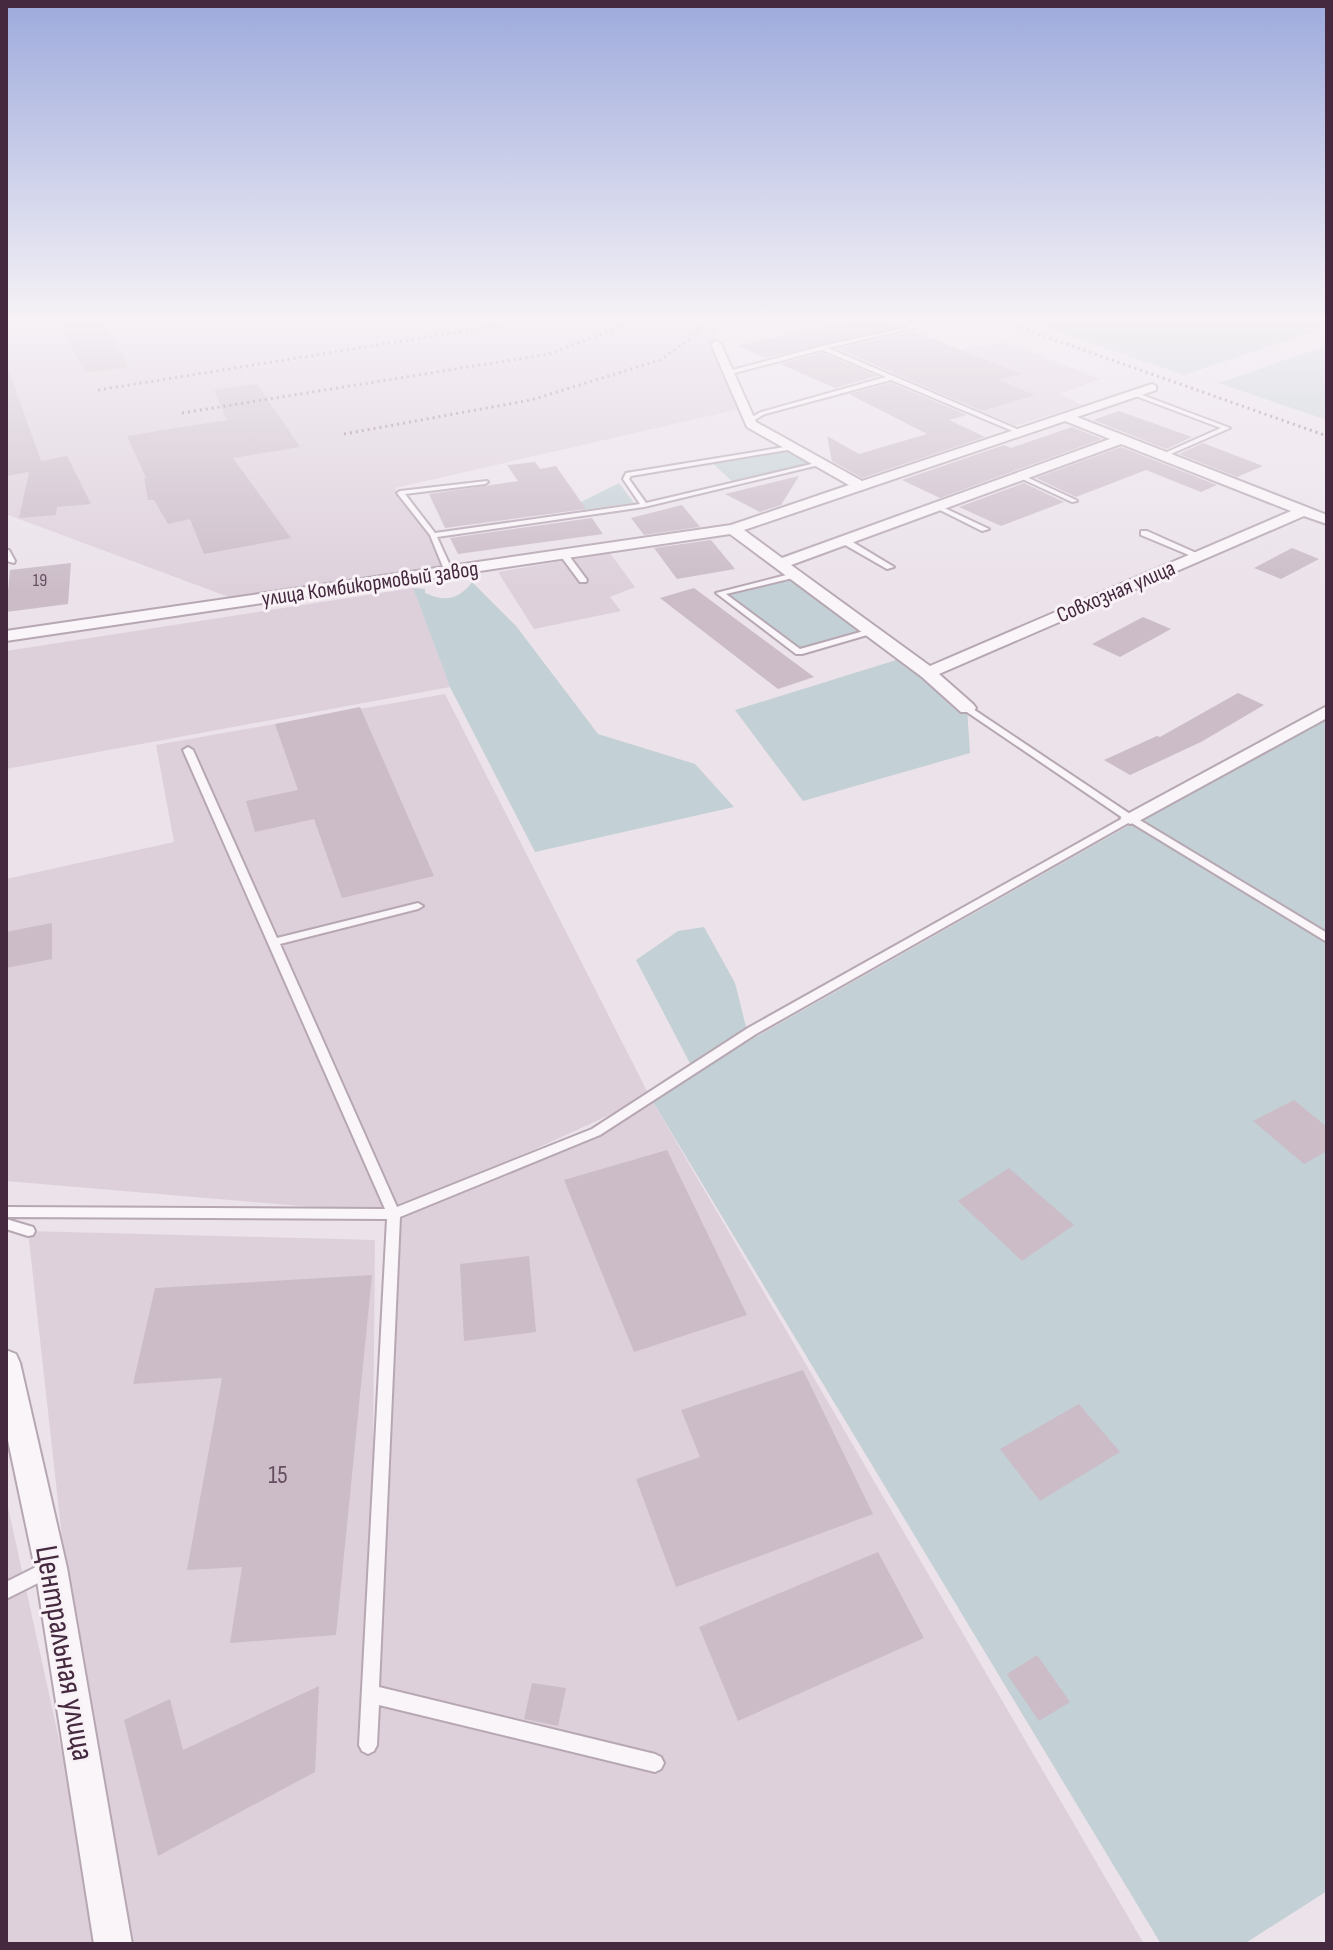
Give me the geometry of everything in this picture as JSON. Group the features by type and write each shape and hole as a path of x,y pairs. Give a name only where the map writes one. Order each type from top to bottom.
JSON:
{"street":[{"path":"744,409 749,421 860,486"},
{"name":"улица Комбикормовый завод","path":"6,636 733,529 1089,409"},
{"path":"1065,417 1327,520"},
{"path":"779,564 1122,439"},
{"name":"Совхозная улица","path":"928,673 1303,511"},
{"path":"733,529 928,673 967,708"},
{"path":"1130,818 1327,711"},
{"name":"Центральная улица","path":"6,1363 51,1568 113,1944"}],"lane":[{"path":"749,421 778,409"},
{"path":"965,409 1017,431"},
{"path":"1162,456 1227,428 1176,409"},
{"path":"644,505 626,479 628,474 791,448"},
{"path":"433,535 644,505 820,464"},
{"path":"1020,476 1074,501"},
{"path":"449,572 433,535 400,493 485,482"},
{"path":"936,506 985,529"},
{"path":"1144,533 1199,556"},
{"path":"843,540 890,567"},
{"path":"6,552 11,561"},
{"path":"564,555 583,580"},
{"path":"794,575 720,593 799,652 871,631"},
{"path":"967,708 1130,818 1327,938"},
{"path":"188,750 394,1214 368,1745"},
{"path":"6,1212 394,1214 596,1132 752,1031 1130,818"},
{"path":"274,942 418,906"},
{"path":"6,1224 28,1231"},
{"path":"6,1591 51,1568"},
{"path":"371,1694 655,1763"}],"shaded area":[{"path":"7,409 740,409 395,488 433,535 447,565 229,597 8,515"},
{"path":"976,409 1069,409 1015,426"},
{"path":"1295,409 1327,409 1327,420"},
{"path":"791,448 820,464 735,484 710,461"},
{"path":"619,483 634,503 582,510 577,504"},
{"path":"610,553 635,587 610,597 621,611 534,629 498,572"},
{"path":"794,575 871,631 799,652 720,593"},
{"path":"472,582 516,626 598,734 695,764 734,807 535,852 450,687 413,588 425,589 425,593 439,598 451,598 462,593"},
{"path":"413,588 450,687 6,769 6,651"},
{"path":"906,657 967,708 970,753 803,801 735,710"},
{"path":"445,694 650,1097 1144,1944 113,1944 96,1844 28,1231 375,1240 371,1665 394,1214 6,1181 6,879 174,842 156,745","holes":["642,1100 595,1132 420,1202"]},
{"path":"1327,713 1327,1891 1244,1944 1161,1944 650,1097"},
{"path":"704,927 735,983 746,1027 693,1069 636,960 678,931"},
{"path":"6,1498 104,1944 6,1944"}],"building":[{"path":"6,409 23,409 41,461 67,456 91,504 57,507 56,515 19,518 29,472 6,476"},
{"path":"222,409 274,409 300,447 233,458 291,538 204,554 190,519 168,524 154,500 148,500 146,478 127,436 227,420"},
{"path":"878,409 953,409 967,415 949,420 985,437 862,478 832,461 827,436 859,454 927,434"},
{"path":"1119,411 1192,437 1166,449 1093,420"},
{"path":"1072,427 1102,439 940,498 902,480 1004,445 1011,448"},
{"path":"1203,443 1263,466 1237,477 1179,454"},
{"path":"1121,447 1217,485 1201,492 1146,470 1076,497 1036,478"},
{"path":"535,462 540,469 556,466 586,509 445,528 429,494 518,481 507,465"},
{"path":"799,476 781,505 760,512 725,494"},
{"path":"1024,483 1064,502 1001,526 959,507"},
{"path":"682,505 700,527 644,535 631,518"},
{"path":"592,518 603,534 458,554 450,538"},
{"path":"711,540 735,569 677,579 654,548"},
{"path":"1292,548 1319,559 1281,579 1254,568"},
{"path":"71,563 68,604 6,612 10,570"},
{"path":"694,588 814,677 778,689 660,598"},
{"path":"1143,617 1171,629 1120,657 1092,644"},
{"path":"1238,693 1264,705 1201,742 1130,775 1104,760 1160,737"},
{"path":"360,707 434,876 342,898 314,819 255,832 246,801 298,790 275,724"},
{"path":"52,923 52,959 6,968 6,932"},
{"path":"1294,1100 1327,1127 1327,1151 1304,1164 1253,1121"},
{"path":"667,1150 747,1315 634,1352 564,1180"},
{"path":"1009,1168 1074,1225 1022,1261 958,1201"},
{"path":"529,1256 536,1332 464,1341 460,1264"},
{"path":"372,1275 336,1635 230,1643 242,1567 187,1570 222,1378 133,1384 155,1288"},
{"path":"803,1370 873,1514 676,1587 636,1479 700,1457 681,1410"},
{"path":"1079,1404 1120,1452 1040,1501 1000,1449"},
{"path":"878,1552 924,1638 738,1721 699,1627"},
{"path":"1037,1655 1070,1702 1039,1721 1007,1674"},
{"path":"532,1683 566,1688 558,1726 524,1719"},
{"path":"319,1686 315,1772 158,1856 124,1720 170,1699 183,1750"}],"railway":[{"path":"182,413 207,409"},
{"path":"344,434 482,409"},
{"path":"1251,409 1327,436"}]}
